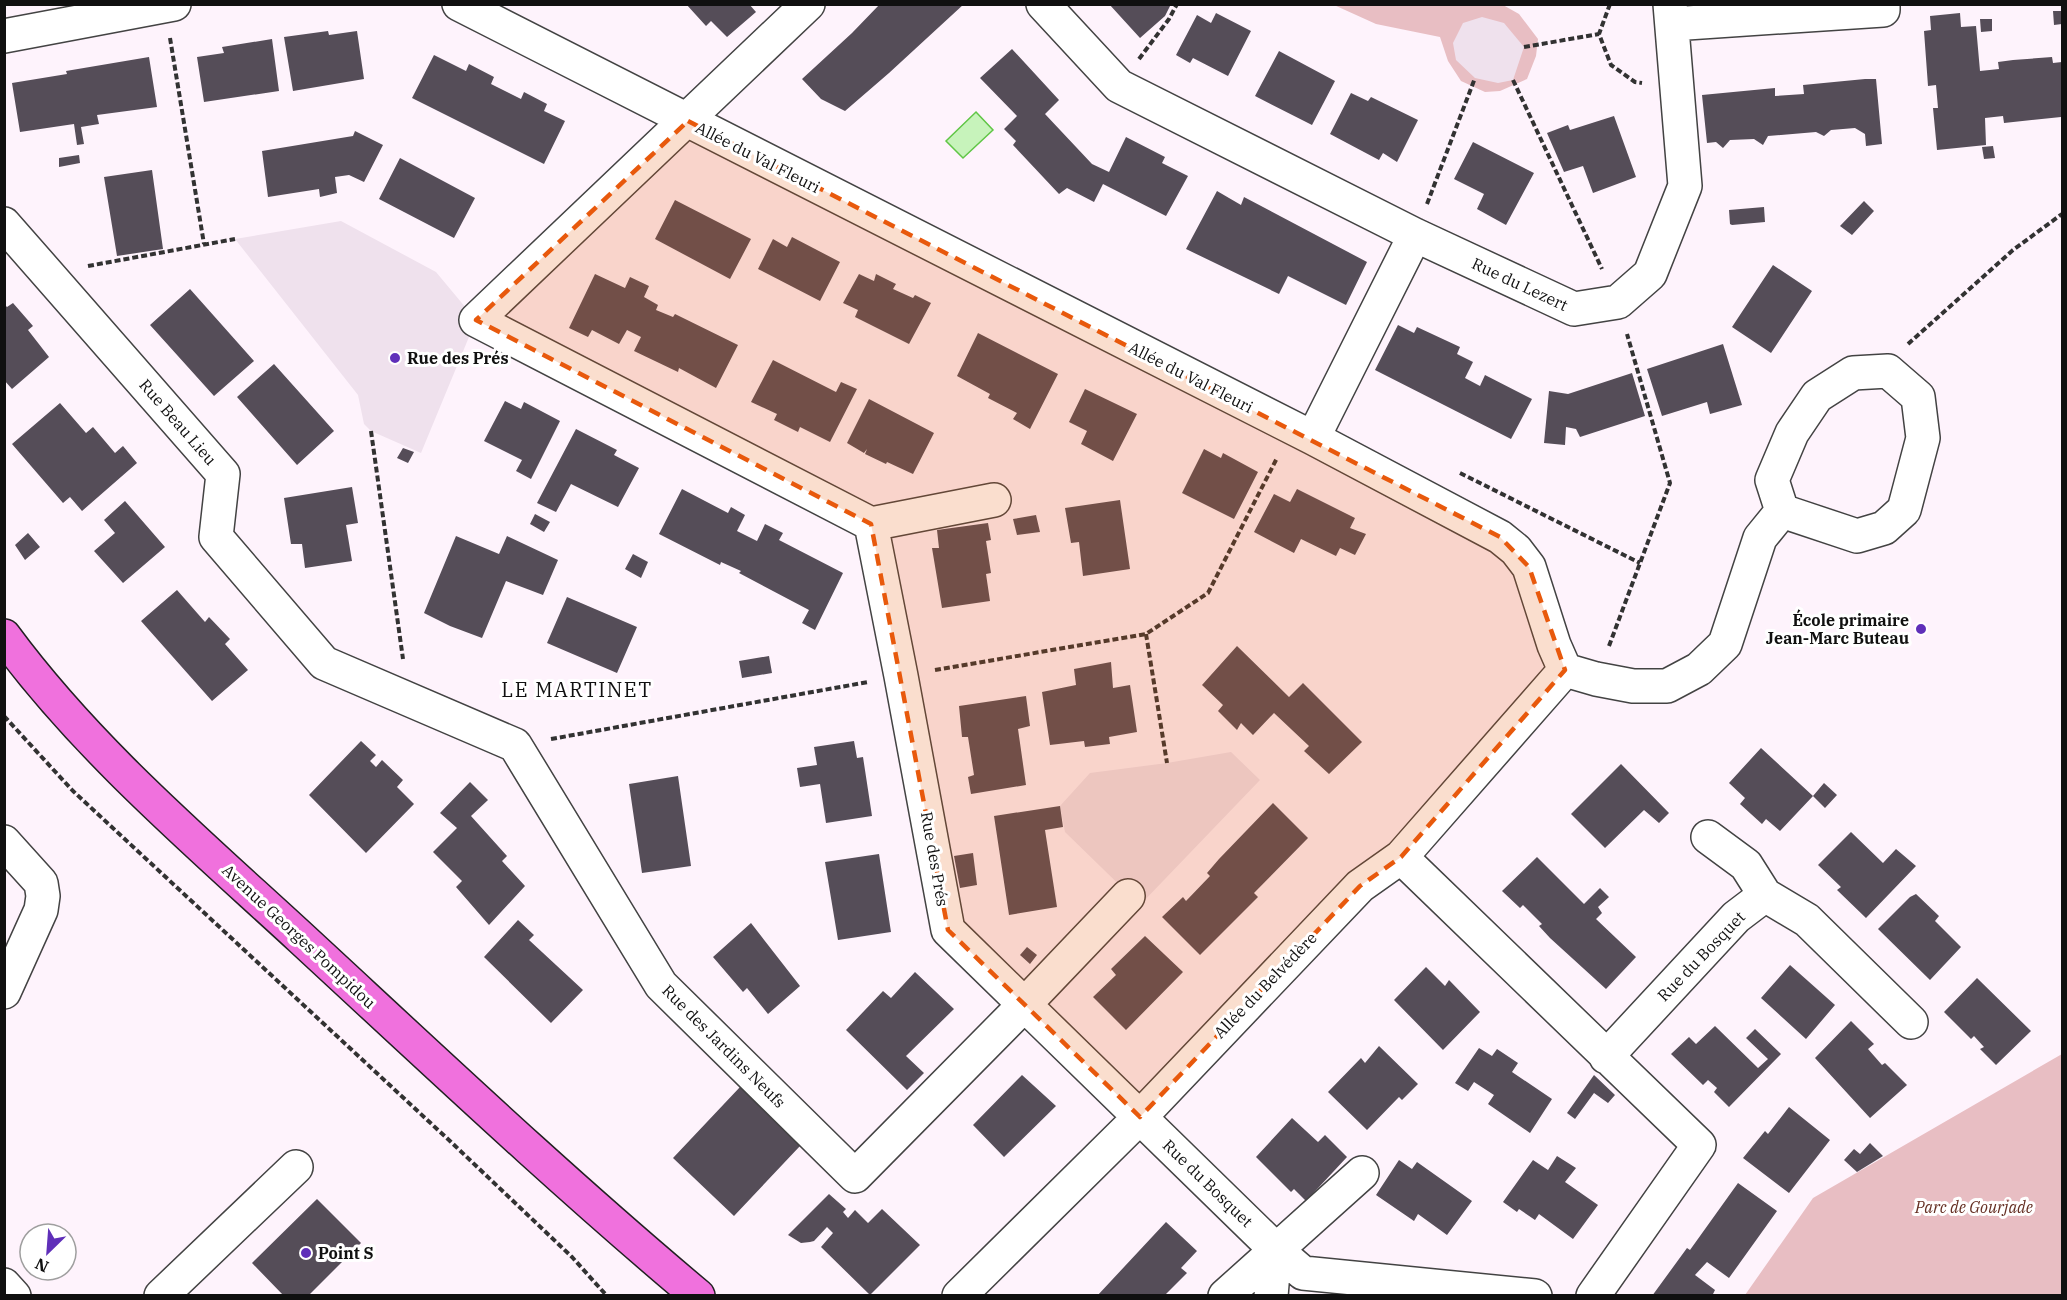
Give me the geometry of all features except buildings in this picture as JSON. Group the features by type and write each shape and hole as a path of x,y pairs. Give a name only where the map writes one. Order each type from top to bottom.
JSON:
{"main road":[{"name":"Avenue Georges Pompidou","path":"4,636 30,671 129,779 609,1221"},
{"path":"609,1221 666,1296"},
{"path":"609,1221 698,1296"}],"street":[{"name":"Allée du Val Fleuri","path":"459,4 1302,433 1500,537 1516,550 1529,567 1554,645 1565,670"},
{"path":"808,4 477,320 871,524 993,500"},
{"name":"Rue du Lezert","path":"1042,4 1119,86 1415,235 1574,309 1618,302"},
{"path":"1618,302 1650,274 1685,186 1671,14 1883,10 1883,4"},
{"path":"4,36 169,5"},
{"name":"Rue Beau Lieu","path":"4,224 223,474 216,537 324,663 408,699"},
{"path":"1302,433 1415,235"},
{"path":"1888,371 1918,397 1923,438 1904,510 1884,528 1857,536 1782,511 1772,480 1792,433 1817,396 1853,373 1888,371"},
{"path":"1565,670 1633,686 1667,686 1699,669 1725,644 1760,538 1782,511"},
{"name":"Rue des Prés","path":"871,524 948,930 1140,1117"},
{"name":"Allée du Belvédère","path":"959,1296 1140,1117 1360,886 1401,857 1565,670"},
{"path":"408,699 515,745"},
{"name":"Rue des Jardins Neufs","path":"515,745 661,985 855,1176 1128,896"},
{"path":"1708,837 1746,866 1766,895 1808,920 1911,1022"},
{"path":"4,842 41,883 43,896 41,910 4,992"},
{"path":"1401,857 1699,1146 1593,1296"},
{"name":"Rue du Bosquet","path":"1606,1057 1736,917 1766,895"},
{"name":"Rue du Bosquet","path":"1140,1117 1275,1249 1303,1273 1407,1289 1535,1296"},
{"path":"161,1296 296,1167"},
{"path":"1225,1296 1362,1173"},
{"path":"1271,1296 1275,1249"},
{"path":"4,1285 14,1296"}],"path":[{"path":"1119,86 1169,19 1177,4"},
{"path":"1610,4 1599,34 1611,65 1635,82 1660,87 1677,87"},
{"path":"169,5 204,244"},
{"path":"1524,47 1599,34"},
{"path":"1415,235 1475,78"},
{"path":"1513,80 1618,302 1670,483 1596,679"},
{"path":"1888,371 1898,352 2013,250 2062,214"},
{"path":"48,273 235,239"},
{"path":"371,431 408,699"},
{"path":"515,745 1146,634 1208,593 1302,433"},
{"path":"1146,634 1167,763"},
{"path":"4,716 72,791 503,1191 572,1257 607,1296"}],"highlighted area":[{"path":"688,121 1500,537 1529,567 1565,670 1401,857 1360,886 1140,1117 948,930 871,524 476,320"}],"green space":[{"path":"1334,5 1503,5 1519,14 1538,39 1536,56 1527,79 1500,91 1485,92 1461,81 1448,61 1440,37 1376,24"},
{"name":"Parc de Gourjade","path":"2062,1054 2062,1295 1745,1295 1813,1198"}],"shaded area":[{"path":"1482,17 1504,23 1524,47 1513,80 1498,83 1475,78 1456,60 1453,43 1463,23"},
{"path":"976,112 993,130 963,158 946,141"},
{"name":"Rue des Prés","path":"341,221 436,272 476,320 421,453 371,431 364,424 358,395 235,239"},
{"path":"1231,752 1260,780 1140,905 1065,832 1060,806 1090,773"}],"place":[{"name":"Rue des Prés","path":"395,358"},
{"name":"École primaire Jean-Marc Buteau","path":"1921,629"},
{"name":"Point S","path":"306,1253"}],"district":[{"name":"LE MARTINET","path":"577,690"}]}
